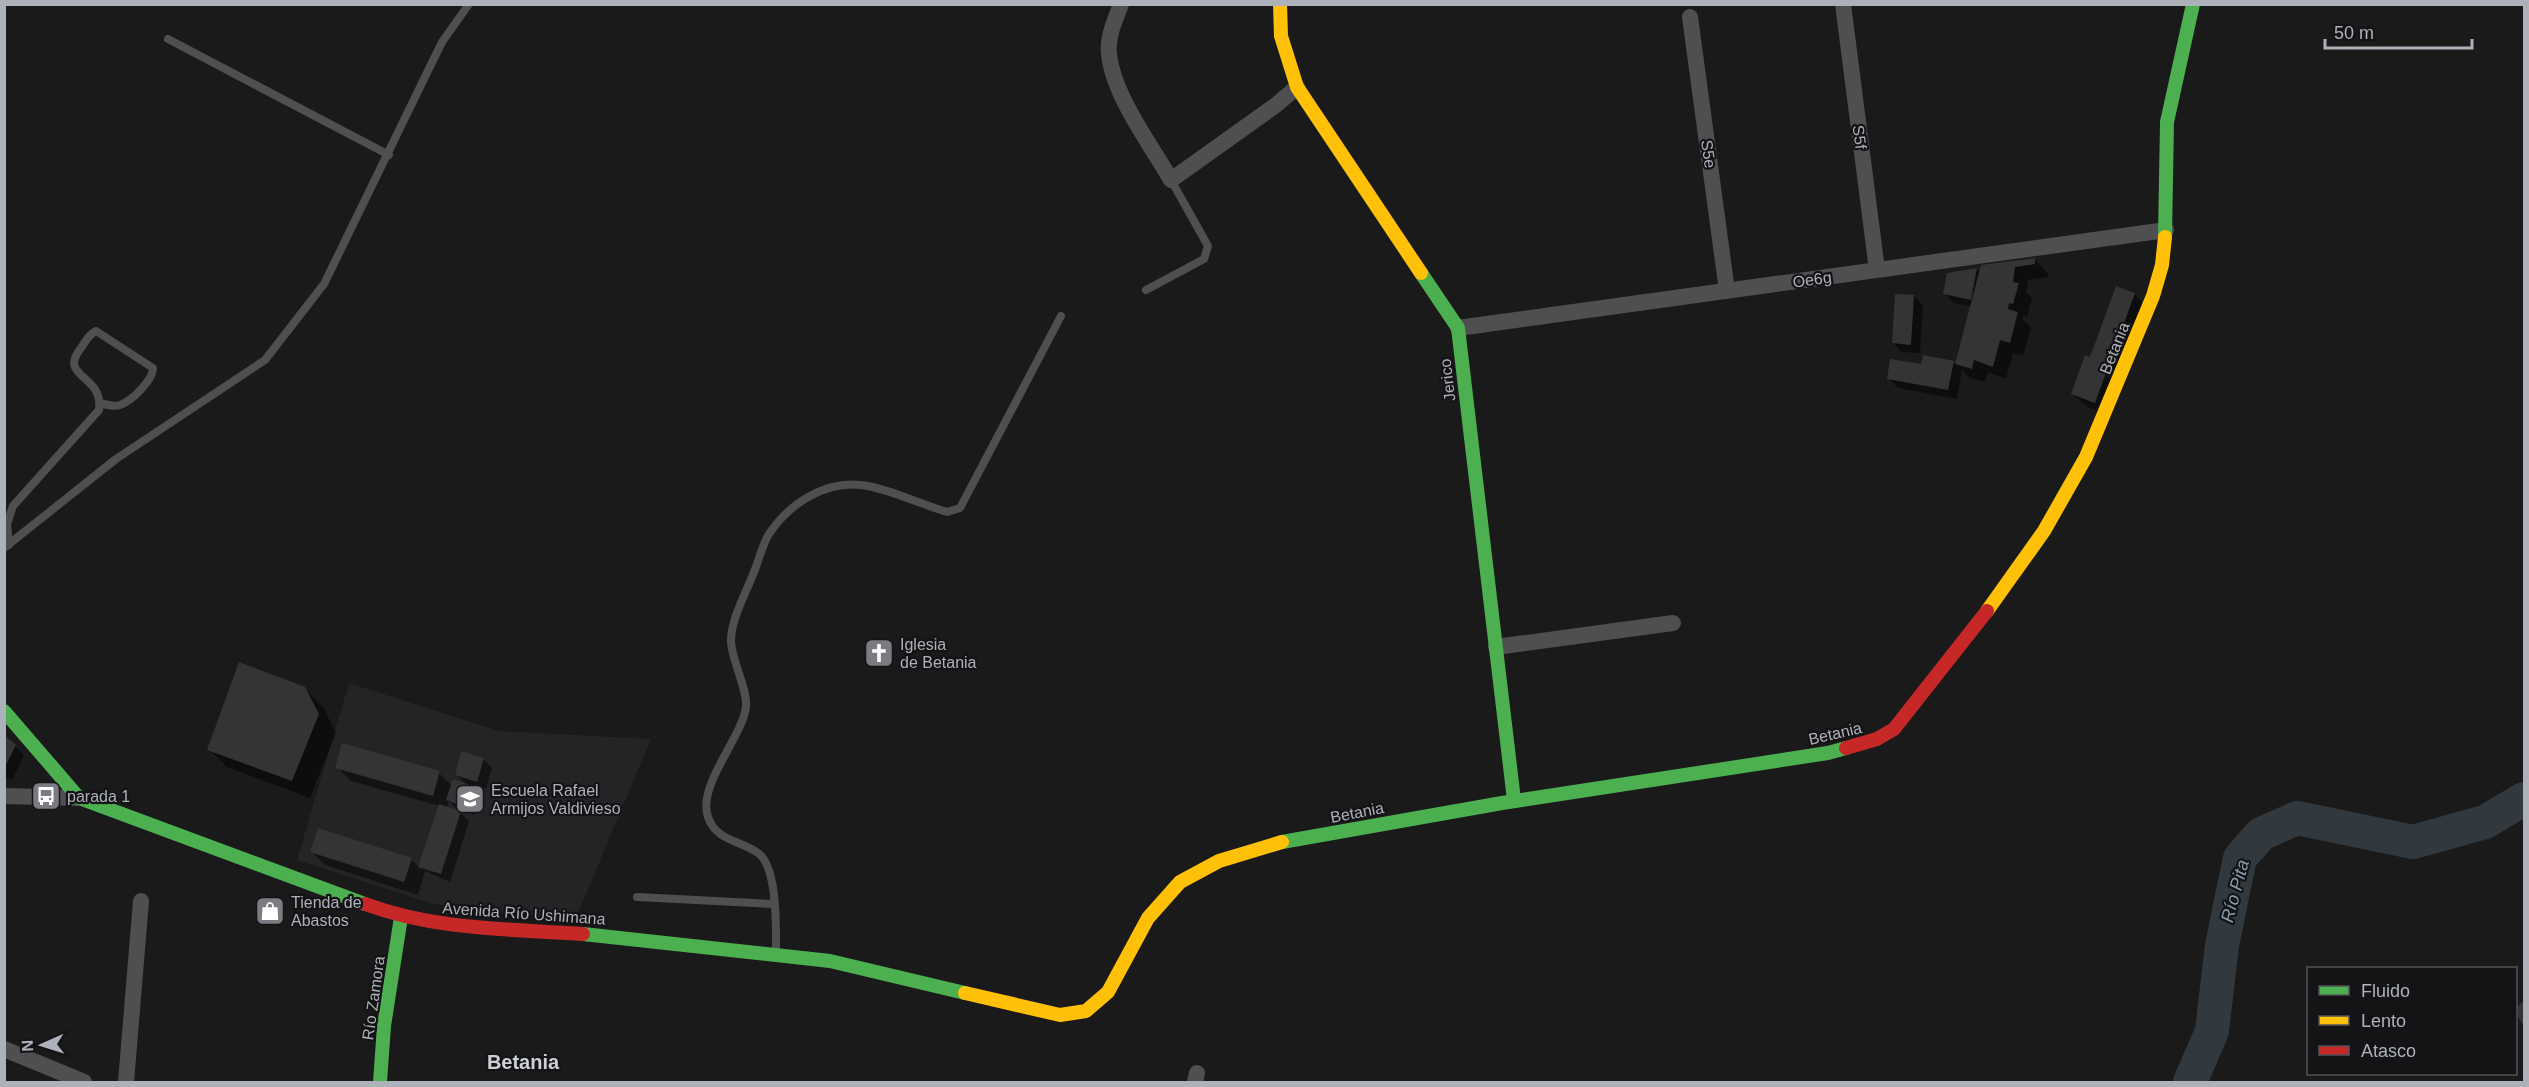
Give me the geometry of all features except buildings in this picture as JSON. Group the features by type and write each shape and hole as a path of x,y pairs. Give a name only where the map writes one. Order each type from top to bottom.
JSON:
{"street":[{"path":"1121,4 1111,30 1109,52 1113,75 1171,180 1298,87"},
{"name":"Jerico","path":"1280,4 1278,24 1298,87 1458,328 1514,800"},
{"name":"S5f","path":"1843,4 1877,270"},
{"name":"Betania","path":"1093,1006 1123,969 1142,927 1154,909 1175,887 1196,872 1235,856 1294,841 1514,800 1828,753 1865,744 1894,729 2001,593 2065,498 2086,457 2153,296 2162,265 2166,230 2167,122 2193,4"},
{"name":"S5e","path":"1690,17 1727,291"},
{"name":"Oe6g","path":"1458,328 2166,230"},
{"path":"1496,647 1673,622"},
{"name":"Avenida Río Ushimana","path":"4,711 79,798 401,917 446,926 596,934 830,961 1063,1015 1072,1015 1093,1006"},
{"path":"4,796 79,798"},
{"path":"126,1083 141,901"},
{"name":"Río Zamora","path":"380,1083 384,1026 401,917"},
{"path":"4,1049 84,1083"}],"lane":[{"path":"7,546 116,459 265,360 324,284 389,155 442,42 469,4"},
{"path":"168,39 389,155"},
{"path":"1146,290 1204,259 1208,246 1171,180"},
{"path":"776,954 774,904 768,868 764,859 758,852 719,834 707,816 707,807 718,771 746,707 743,688 736,669 732,629 768,536 800,502 830,487 862,484 947,512 960,508 1061,316"},
{"path":"7,546 7,524 13,506 99,410 100,403 93,385 74,368 72,363 75,355 96,331 150,364 153,373 152,378 123,404 116,406 100,403"},
{"path":"637,897 774,904"}],"shaded area":[{"name":"Escuela Rafael Armijos Valdivieso","path":"349,683 499,731 651,739 575,920 433,904 297,860"}],"waterway":[{"name":"Río Pita","path":"2190,1082 2212,1031 2222,945 2240,858 2261,834 2297,818 2413,842 2485,822 2524,799"}],"traffic: fast":[{"path":"2165,237 2167,122 2193,4"},
{"path":"1421,273 1458,328 1514,800"},
{"path":"4,711 79,798 365,904"},
{"path":"1282,842 1502,803 1828,753 1846,748"},
{"path":"380,1082 384,1026 401,917"},
{"path":"583,934 830,961 965,993"}],"traffic: slow":[{"path":"1280,4 1281,36 1297,87 1421,273"},
{"path":"1987,611 2044,531 2086,457 2153,296 2162,265 2165,237"},
{"path":"965,993 1060,1015 1086,1011 1108,992 1148,918 1180,882 1219,861 1282,842"}],"traffic: jam":[{"path":"1846,748 1877,739 1894,729 1987,611"},
{"path":"365,904 391,913 445,924 583,934"}],"place":[{"name":"Iglesia de Betania","path":"879,653"},
{"name":"parada 1","path":"46,796"},
{"name":"Escuela Rafael Armijos Valdivieso","path":"470,799"},
{"name":"Tienda de Abastos","path":"270,911"}],"district":[{"name":"Betania","path":"523,1062"}]}
